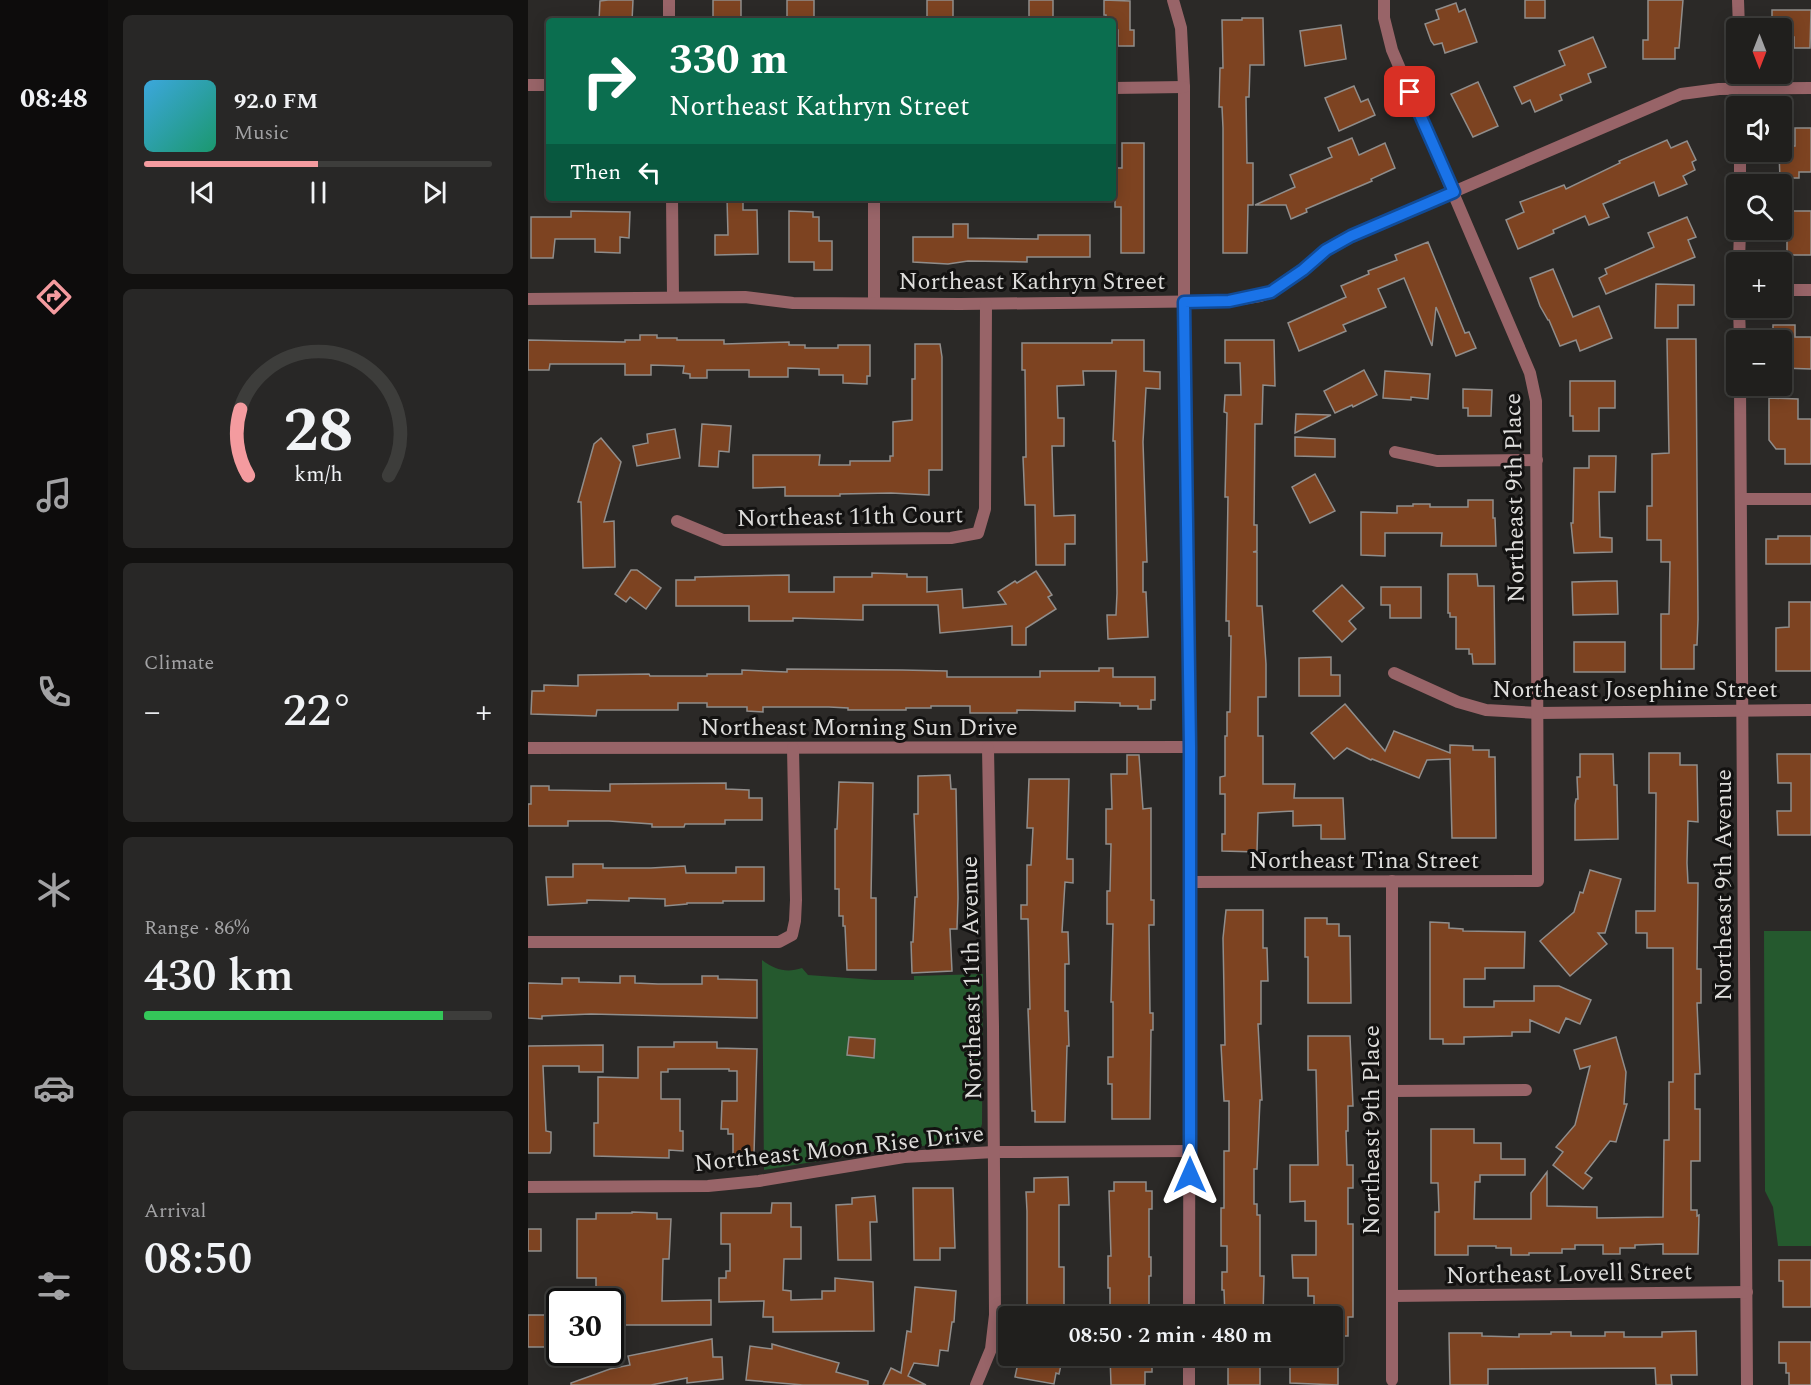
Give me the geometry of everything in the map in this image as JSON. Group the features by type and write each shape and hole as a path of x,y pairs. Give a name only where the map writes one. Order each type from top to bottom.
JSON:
{"street":[{"path":"669,0 669,18"},
{"path":"1173,0 1181,28 1184,87 1184,302 1190,747 1189,1306"},
{"name":"Northeast 9th Place","path":"1384,0 1384,18 1392,51 1530,373 1536,401 1538,881"},
{"path":"1738,0 1739,18"},
{"path":"1740,84 1740,96"},
{"path":"528,85 546,85"},
{"path":"1116,88 1184,87"},
{"name":"Northeast Kathryn Street","path":"528,299 745,297 793,303 986,304 1229,301 1271,292 1303,270 1326,250 1351,236 1681,94 1705,90 1811,88"},
{"path":"672,201 673,297"},
{"path":"874,201 874,302"},
{"path":"1792,290 1811,290"},
{"name":"Northeast 11th Court","path":"677,521 723,540 951,538 978,533 985,509 986,304"},
{"name":"Northeast 9th Avenue","path":"1740,396 1747,1385"},
{"path":"1395,452 1437,461 1537,460"},
{"path":"1741,499 1811,499"},
{"name":"Northeast Josephine Street","path":"1394,673 1458,702 1486,711 1538,713 1811,711"},
{"name":"Northeast Morning Sun Drive","path":"528,748 1190,747"},
{"path":"528,942 779,942 792,935 796,910 792,748"},
{"name":"Northeast 11th Avenue","path":"976,1385 991,1349 995,1315 988,748"},
{"name":"Northeast 9th Place","path":"1392,881 1392,1380"},
{"name":"Northeast Tina Street","path":"1190,882 1538,881"},
{"path":"1392,1090 1526,1090"},
{"name":"Northeast Moon Rise Drive","path":"528,1187 708,1186 904,1158 994,1152 1190,1151"},
{"name":"Northeast Lovell Street","path":"1392,1296 1747,1292"},
{"path":"1189,1366 1189,1385"}],"green space":[{"path":"1764,931 1811,931 1811,1246 1778,1246 1773,1207 1765,1191"},
{"path":"762,960 781,970 802,968 808,975 875,980 914,980 914,976 983,974 982,1124 979,1134 969,1141 885,1150 764,1170"}],"building":[{"path":"633,0 632,18 599,18 600,1"},
{"path":"713,0 741,0 741,17 713,17"},
{"path":"787,0 814,0 814,18 787,18"},
{"path":"927,0 953,0 953,18 927,18"},
{"path":"1029,0 1053,0 1053,18 1029,18"},
{"path":"1104,0 1130,1 1130,30 1134,30 1134,46 1118,46 1116,18 1106,18"},
{"path":"1525,0 1545,0 1545,18 1525,18"},
{"path":"1648,0 1683,0 1679,48 1675,48 1675,59 1643,59 1643,40 1648,40"},
{"path":"1456,3 1459,12 1465,9 1477,42 1445,53 1442,43 1434,45 1431,41 1425,24 1439,19 1436,10"},
{"path":"1772,10 1811,10 1810,48 1794,48 1792,18 1772,18"},
{"path":"1242,18 1263,18 1264,65 1250,65 1249,97 1246,97 1247,163 1253,163 1253,205 1248,205 1247,253 1223,253 1223,128 1222,107 1219,107 1220,68 1223,68 1222,20 1242,20"},
{"path":"1341,25 1346,59 1305,66 1300,31"},
{"path":"1593,37 1606,67 1588,74 1591,82 1560,95 1562,100 1535,112 1530,100 1522,104 1514,87 1565,65 1559,51"},
{"path":"1478,82 1498,126 1473,137 1451,94"},
{"path":"1354,86 1361,102 1368,99 1375,115 1339,131 1325,98"},
{"path":"1795,128 1811,128 1811,172 1799,172 1799,178 1792,178 1792,174 1780,174 1779,162 1792,162 1792,146 1795,146"},
{"path":"1352,138 1359,155 1385,143 1395,168 1371,179 1372,181 1306,209 1307,212 1291,219 1286,205 1255,205 1295,187 1290,175 1332,157 1328,148"},
{"path":"1667,140 1671,148 1687,141 1696,160 1692,162 1695,170 1683,176 1687,184 1659,196 1654,182 1603,204 1609,217 1589,225 1585,216 1518,249 1506,220 1524,212 1520,202 1564,185 1566,189 1620,163 1619,161"},
{"path":"1122,143 1144,143 1144,253 1121,253 1121,207 1115,207 1115,201 1116,168 1122,168"},
{"path":"727,201 743,201 743,210 757,210 758,254 715,255 715,235 728,235"},
{"path":"571,211 630,212 629,238 620,237 620,253 595,252 595,239 555,239 553,258 531,258 531,217 571,217"},
{"path":"789,211 813,212 813,217 819,217 819,241 832,241 832,270 814,270 814,262 789,262"},
{"path":"1792,211 1811,211 1811,255 1792,255 1792,252 1787,252 1787,240 1792,240"},
{"path":"1687,217 1696,237 1688,240 1695,257 1606,294 1599,278 1607,274 1605,269 1654,247 1648,233"},
{"path":"953,224 968,224 968,238 1038,239 1038,235 1090,235 1090,257 1027,257 1027,262 968,261 948,264 913,262 913,237 953,237"},
{"path":"1428,242 1465,333 1469,332 1476,348 1456,356 1436,307 1432,346 1404,278 1378,289 1386,307 1343,325 1346,331 1299,351 1288,323 1346,297 1341,286 1369,274 1368,271 1397,260 1395,255"},
{"path":"1553,269 1573,317 1599,306 1612,338 1580,351 1576,340 1560,346 1540,306 1530,278"},
{"path":"1656,284 1694,285 1694,305 1678,305 1678,328 1655,328"},
{"path":"1773,325 1795,325 1795,337 1811,337 1811,369 1792,368 1792,330 1773,330"},
{"path":"640,335 657,335 657,338 677,338 677,340 724,340 724,344 789,342 789,345 805,345 805,348 870,345 870,376 867,376 867,384 843,383 843,375 819,375 819,369 788,368 788,377 749,377 749,370 707,370 707,378 690,378 690,374 683,373 684,366 651,365 651,375 625,375 625,364 550,364 549,370 528,370 528,340 625,342 625,340 640,340"},
{"path":"1667,339 1696,339 1698,619 1697,645 1694,645 1694,669 1661,669 1661,614 1669,614 1670,562 1661,562 1661,540 1647,540 1647,506 1652,506 1652,454 1669,453"},
{"path":"1112,340 1144,340 1144,371 1160,372 1160,389 1146,388 1143,442 1147,562 1143,562 1143,592 1146,592 1148,637 1108,639 1107,615 1116,615 1117,593 1115,441 1113,441 1116,371 1083,371 1084,385 1057,386 1058,418 1064,418 1064,446 1052,446 1054,516 1075,515 1075,544 1065,544 1065,565 1036,565 1035,505 1025,505 1023,457 1026,457 1025,370 1022,370 1022,343 1112,343"},
{"path":"1225,340 1274,340 1275,386 1263,385 1262,424 1255,424 1254,525 1257,525 1257,551 1253,552 1257,552 1257,606 1262,606 1266,664 1266,697 1258,697 1258,736 1263,736 1263,784 1295,784 1294,798 1343,798 1345,839 1321,839 1321,825 1293,826 1293,811 1258,813 1257,852 1222,851 1222,834 1225,834 1225,794 1220,794 1220,777 1225,776 1225,736 1227,736 1227,712 1230,712 1231,636 1229,636 1229,621 1226,621 1228,497 1225,497 1227,413 1224,412 1225,395 1241,395 1240,363 1225,363"},
{"path":"915,344 940,344 942,357 942,470 929,470 929,495 891,493 785,496 785,487 753,488 753,455 820,455 819,465 850,465 850,461 890,461 890,456 893,456 893,422 912,420"},
{"path":"1364,370 1377,395 1335,413 1324,391"},
{"path":"1385,371 1430,374 1428,399 1383,398"},
{"path":"1570,381 1615,381 1615,408 1599,408 1599,431 1573,431 1573,416 1570,416"},
{"path":"1463,389 1492,390 1491,416 1468,416 1468,408 1463,408"},
{"path":"1769,398 1798,399 1798,419 1811,419 1811,464 1785,464 1785,449 1776,449 1769,440"},
{"path":"1296,414 1331,415 1295,433"},
{"path":"702,424 731,426 729,452 719,451 718,467 699,466"},
{"path":"675,429 680,458 637,466 633,446 648,443 647,434"},
{"path":"1295,437 1335,439 1335,457 1295,456"},
{"path":"601,438 621,462 604,522 614,521 615,567 583,568 581,502 578,502 594,444"},
{"path":"1589,456 1616,456 1615,492 1599,492 1600,537 1612,538 1612,552 1574,553 1571,523 1573,523 1574,468 1589,468"},
{"path":"1315,474 1335,511 1310,523 1292,487"},
{"path":"1468,500 1493,500 1496,546 1441,546 1442,533 1385,533 1385,556 1361,555 1361,512 1397,513 1397,506 1413,506 1413,504 1430,504 1430,507 1468,507"},
{"path":"1778,536 1811,536 1811,564 1766,564 1766,539 1778,539"},
{"path":"631,570 637,570 661,588 646,609 630,597 626,602 615,594"},
{"path":"1036,571 1052,595 1048,597 1056,609 1026,628 1026,645 1012,645 1012,626 940,633 938,605 863,605 863,620 793,618 793,621 749,621 749,606 676,606 676,580 695,580 695,577 789,575 789,592 834,592 834,577 872,577 872,573 927,577 927,592 962,589 963,608 1006,604 998,592"},
{"path":"1448,574 1477,574 1478,586 1494,586 1495,664 1473,664 1469,649 1456,649 1456,617 1450,617 1448,613"},
{"path":"1617,581 1618,614 1573,615 1572,582"},
{"path":"1342,585 1364,608 1349,621 1356,629 1342,642 1313,611"},
{"path":"1381,587 1421,587 1421,618 1390,618 1390,605 1381,605"},
{"path":"1789,602 1811,602 1811,671 1776,671 1776,628 1789,627"},
{"path":"1574,642 1625,642 1625,672 1574,672"},
{"path":"1331,657 1331,675 1340,675 1340,696 1299,696 1299,658"},
{"path":"1099,668 1113,668 1113,677 1155,677 1155,700 1151,700 1151,709 1120,706 1120,703 1075,702 1075,711 1017,710 1017,713 970,713 970,706 931,706 931,708 906,708 906,710 763,707 763,712 747,711 747,707 707,707 707,703 678,703 678,710 597,710 596,716 531,714 532,691 544,691 544,685 578,686 578,675 707,676 707,674 742,674 742,670 787,672 787,669 947,671 947,677 1040,677 1040,671 1099,671"},
{"path":"1345,704 1385,751 1394,731 1450,753 1450,745 1473,746 1473,750 1489,750 1489,757 1495,757 1496,838 1452,838 1450,759 1427,760 1419,778 1371,760 1347,748 1334,759 1311,733"},
{"path":"1649,753 1680,753 1680,765 1697,765 1698,822 1688,821 1687,863 1688,883 1698,883 1697,969 1701,969 1701,1003 1697,1003 1700,1074 1695,1074 1695,1109 1700,1109 1700,1161 1691,1161 1691,1210 1697,1210 1697,1216 1699,1215 1698,1254 1663,1254 1663,1244 1620,1248 1620,1254 1603,1254 1603,1245 1575,1245 1575,1249 1562,1249 1562,1253 1511,1255 1511,1248 1468,1246 1468,1255 1435,1255 1435,1212 1439,1212 1438,1183 1431,1183 1431,1129 1474,1129 1474,1143 1501,1143 1501,1159 1525,1159 1525,1175 1480,1175 1480,1182 1475,1182 1474,1219 1531,1219 1531,1193 1547,1172 1547,1206 1597,1207 1597,1218 1663,1217 1664,1140 1669,1140 1669,1082 1673,1082 1673,948 1647,948 1647,933 1636,933 1636,911 1655,911 1656,793 1649,793"},
{"path":"1580,754 1613,754 1614,785 1617,785 1618,839 1575,840 1575,805 1578,799 1577,777 1580,777"},
{"path":"1777,754 1811,754 1811,835 1778,835 1777,811 1791,811 1791,783 1778,783"},
{"path":"1127,755 1139,755 1143,809 1151,808 1151,900 1154,900 1154,925 1149,925 1150,1013 1153,1013 1150,1119 1112,1119 1112,1084 1108,1084 1108,1057 1113,1057 1113,1002 1111,1002 1113,924 1107,924 1111,844 1106,844 1106,809 1112,809 1111,774 1127,774"},
{"path":"950,775 951,789 956,789 958,898 957,929 950,929 952,971 912,973 911,942 913,942 915,897 917,897 914,814 918,814 918,776"},
{"path":"1029,779 1069,779 1067,859 1073,859 1073,883 1065,882 1062,932 1068,932 1069,964 1065,964 1065,1011 1068,1011 1069,1046 1067,1046 1065,1122 1035,1122 1035,1111 1032,1111 1028,1009 1030,1009 1028,919 1021,919 1021,905 1027,905 1027,865 1031,865 1033,828 1027,828"},
{"path":"839,782 873,783 871,898 876,898 876,970 847,970 845,926 843,926 843,916 839,916 839,889 835,889 835,829 837,829"},
{"path":"726,783 726,789 749,790 749,798 762,798 762,820 725,820 725,824 685,824 684,827 652,827 652,824 609,821 568,821 568,826 528,826 531,786 549,786 549,790 610,791 610,784"},
{"path":"573,864 603,864 603,868 685,866 686,873 736,873 736,867 764,867 764,901 723,901 723,903 687,903 665,906 665,899 629,898 629,901 587,900 587,903 548,905 546,877 573,877"},
{"path":"1590,870 1621,879 1605,933 1598,933 1607,944 1570,976 1540,941 1574,912"},
{"path":"1226,910 1263,910 1263,948 1267,948 1268,981 1261,981 1261,1024 1258,1024 1262,1100 1260,1100 1257,1169 1254,1169 1254,1204 1257,1204 1257,1215 1260,1215 1260,1276 1264,1276 1263,1306 1225,1306 1224,1290 1222,1290 1222,1272 1227,1272 1227,1246 1221,1246 1221,1208 1224,1208 1224,1151 1229,1151 1229,1101 1224,1101 1221,1045 1225,1045 1223,938"},
{"path":"1305,918 1327,918 1327,924 1339,924 1339,936 1350,936 1351,1003 1308,1003"},
{"path":"1430,922 1449,923 1449,928 1463,929 1463,931 1525,932 1524,968 1485,968 1485,979 1464,979 1464,1007 1494,1007 1494,1001 1534,1001 1534,986 1559,986 1591,1000 1580,1024 1566,1018 1559,1033 1530,1020 1530,1032 1512,1032 1512,1036 1464,1037 1464,1044 1443,1044 1443,1039 1430,1039"},
{"path":"620,976 635,976 635,983 658,984 702,984 702,976 718,976 718,979 757,980 757,1018 591,1014 542,1016 542,1019 528,1018 528,983 562,984 562,978 579,978 579,982 620,983"},
{"path":"1308,1036 1350,1036 1353,1106 1348,1106 1348,1131 1346,1131 1347,1165 1353,1165 1353,1188 1348,1188 1348,1224 1353,1224 1353,1317 1348,1317 1348,1336 1343,1336 1343,1306 1314,1306 1314,1296 1308,1296 1308,1278 1293,1278 1292,1255 1316,1255 1316,1221 1305,1221 1305,1201 1290,1202 1290,1165 1318,1165 1316,1070 1308,1070"},
{"path":"849,1037 875,1039 874,1058 847,1055"},
{"path":"1616,1037 1626,1072 1624,1104 1627,1104 1616,1142 1610,1141 1585,1173 1592,1178 1583,1189 1553,1165 1563,1152 1556,1147 1575,1125 1590,1066 1580,1069 1574,1050"},
{"path":"674,1042 717,1042 717,1048 757,1049 754,1154 733,1154 733,1134 728,1134 728,1129 721,1129 722,1101 737,1101 737,1071 668,1069 668,1072 661,1072 661,1099 680,1099 680,1131 683,1131 683,1151 669,1150 669,1158 594,1156 594,1123 598,1123 598,1077 638,1078 638,1047 674,1047"},
{"path":"603,1045 603,1072 579,1072 579,1066 543,1066 546,1131 551,1132 551,1150 550,1153 528,1153 528,1046"},
{"path":"1068,1177 1069,1205 1059,1205 1059,1267 1064,1267 1064,1306 1027,1306 1026,1192 1034,1192 1034,1178"},
{"path":"1114,1182 1146,1182 1146,1191 1152,1191 1152,1209 1149,1209 1151,1276 1149,1276 1149,1306 1110,1306 1110,1288 1108,1288 1108,1256 1111,1256 1109,1191 1114,1191"},
{"path":"913,1188 953,1188 955,1248 940,1248 940,1260 914,1260"},
{"path":"875,1196 877,1222 870,1222 871,1260 838,1260 836,1205 852,1204 852,1198"},
{"path":"772,1203 791,1203 791,1227 801,1227 801,1259 784,1259 783,1290 791,1291 791,1300 822,1299 822,1291 835,1291 835,1278 873,1282 874,1331 773,1332 773,1317 763,1317 764,1301 719,1302 719,1278 726,1278 726,1271 730,1271 730,1244 721,1244 721,1213 771,1213"},
{"path":"596,1213 657,1213 657,1219 671,1219 669,1259 663,1259 662,1301 711,1300 711,1325 624,1325 624,1288 596,1288 596,1278 577,1278 577,1219 596,1219"},
{"path":"528,1229 541,1229 541,1251 528,1251"},
{"path":"1779,1260 1811,1260 1811,1307 1783,1307 1783,1281 1779,1281"},
{"path":"915,1287 956,1291 954,1322 952,1322 948,1351 940,1350 938,1366 914,1363 908,1376 926,1385 883,1385 891,1368 901,1373 907,1331 911,1332"},
{"path":"528,1315 546,1315 546,1347 528,1347"},
{"path":"1696,1331 1697,1375 1671,1375 1672,1385 1656,1385 1655,1368 1488,1369 1488,1385 1450,1385 1449,1333 1482,1333 1482,1336 1519,1337 1519,1334 1551,1334 1551,1332 1571,1332 1571,1336 1605,1336 1605,1332 1624,1332 1624,1337 1662,1337 1662,1332"},
{"path":"712,1339 713,1357 722,1357 723,1379 687,1383 687,1378 651,1385 571,1385 571,1383 610,1369 630,1365 628,1356"},
{"path":"1779,1342 1811,1342 1811,1385 1789,1385 1786,1363 1779,1363"},
{"path":"772,1344 839,1363 836,1372 868,1381 868,1385 803,1385 746,1380 750,1346 772,1349"},
{"path":"1017,1366 1061,1366 1059,1374 1056,1373 1054,1384 1015,1377"},
{"path":"1110,1366 1152,1366 1152,1372 1145,1372 1145,1385 1111,1385"},
{"path":"1228,1366 1260,1366 1260,1385 1228,1385"},
{"path":"1290,1366 1338,1366 1338,1385 1290,1383"}],"route":[{"path":"1190,1175 1190,747 1184,302 1229,301 1271,292 1303,270 1326,250 1351,236 1454,192 1410,92"}]}
